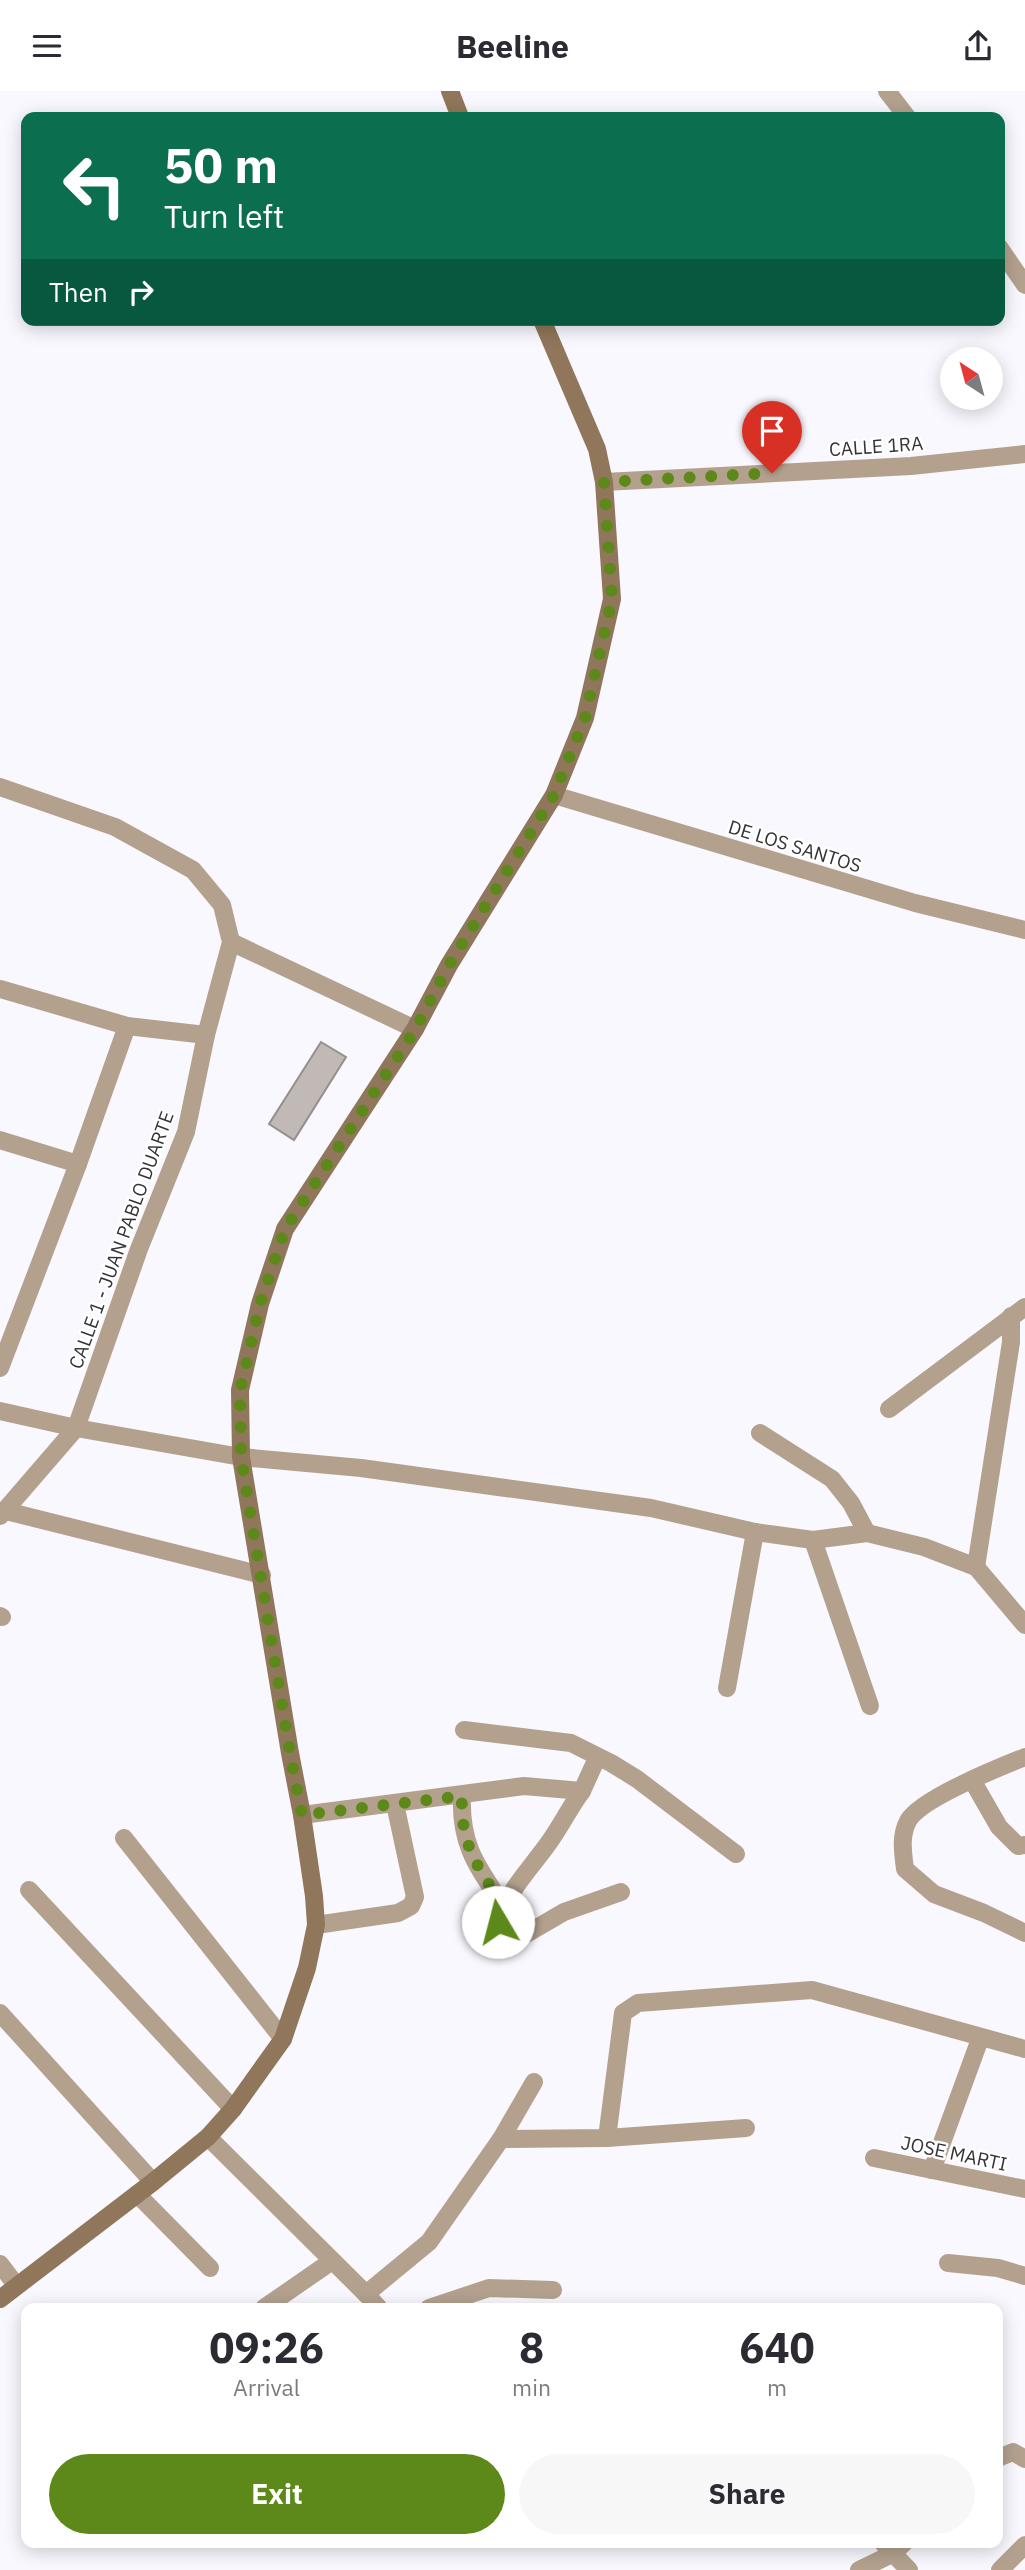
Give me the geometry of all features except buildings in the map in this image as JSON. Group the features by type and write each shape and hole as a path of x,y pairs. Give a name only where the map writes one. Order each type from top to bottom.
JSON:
{"main road":[{"path":"450,91 458,112"},
{"path":"0,2299 208,2137 233,2109 283,2039 307,1968 316,1925 302,1815 241,1457 240,1391 260,1304 285,1229 415,1030 449,965 554,795 585,718 612,599 604,482 597,449 545,326"}],"street":[{"path":"887,91 903,112"},
{"path":"1005,256 1025,285"},
{"name":"CALLE 1RA","path":"604,482 911,466 1025,454"},
{"path":"0,787 115,827 193,870 222,905 231,942 415,1030"},
{"name":"DE LOS SANTOS","path":"554,795 915,904 1025,930"},
{"name":"CALLE 1 - JUAN PABLO DUARTE","path":"76,1428 138,1249 186,1132 206,1035 231,942"},
{"path":"0,989 127,1026 206,1035"},
{"path":"0,1368 79,1164 127,1026"},
{"path":"0,1140 79,1164"},
{"path":"889,1409 1018,1311"},
{"path":"976,1567 1018,1311"},
{"path":"0,1412 241,1457 361,1468 651,1509 755,1532 813,1540 867,1533 924,1547 976,1567 1025,1625"},
{"path":"76,1428 3,1514 262,1575"},
{"path":"760,1433 832,1479 851,1503 867,1533"},
{"path":"727,1688 755,1532"},
{"path":"813,1540 870,1706"},
{"path":"464,1730 571,1743 637,1779 736,1854"},
{"path":"1025,1756 939,1795 908,1820 902,1846 905,1869 934,1894 984,1913 1025,1933"},
{"path":"597,1758 582,1790 553,1838 503,1905 498,1922 511,1936 528,1933 564,1912 621,1892"},
{"path":"972,1780 999,1827 1018,1846 1025,1845"},
{"path":"302,1815 524,1786 582,1790"},
{"path":"462,1796 461,1819 474,1862 503,1905"},
{"path":"316,1925 398,1913 411,1906 415,1897 395,1804"},
{"path":"124,1838 283,2039"},
{"path":"29,1890 233,2109"},
{"path":"607,2138 624,2013 638,2003 812,1990 980,2039 1025,2049"},
{"path":"0,2013 153,2182"},
{"path":"932,2170 980,2039"},
{"path":"366,2294 429,2242 501,2139 534,2082"},
{"path":"501,2139 607,2138 747,2128"},
{"path":"208,2137 374,2303"},
{"name":"JOSE MARTI","path":"874,2158 1025,2189"},
{"path":"137,2194 210,2268"},
{"path":"271,2303 332,2261"},
{"path":"948,2263 998,2268 1025,2276"},
{"path":"0,2264 16,2285"},
{"path":"443,2303 489,2287 553,2290"},
{"path":"1003,2456 1013,2452 1025,2459"},
{"path":"1000,2570 1025,2545"},
{"path":"859,2570 890,2548"},
{"path":"894,2548 909,2570"}],"route":[{"path":"498,1922 503,1905 474,1862 461,1819 462,1796 302,1815 241,1457 240,1391 260,1304 285,1229 415,1030 449,965 554,795 585,718 612,599 604,482 772,473"}]}
